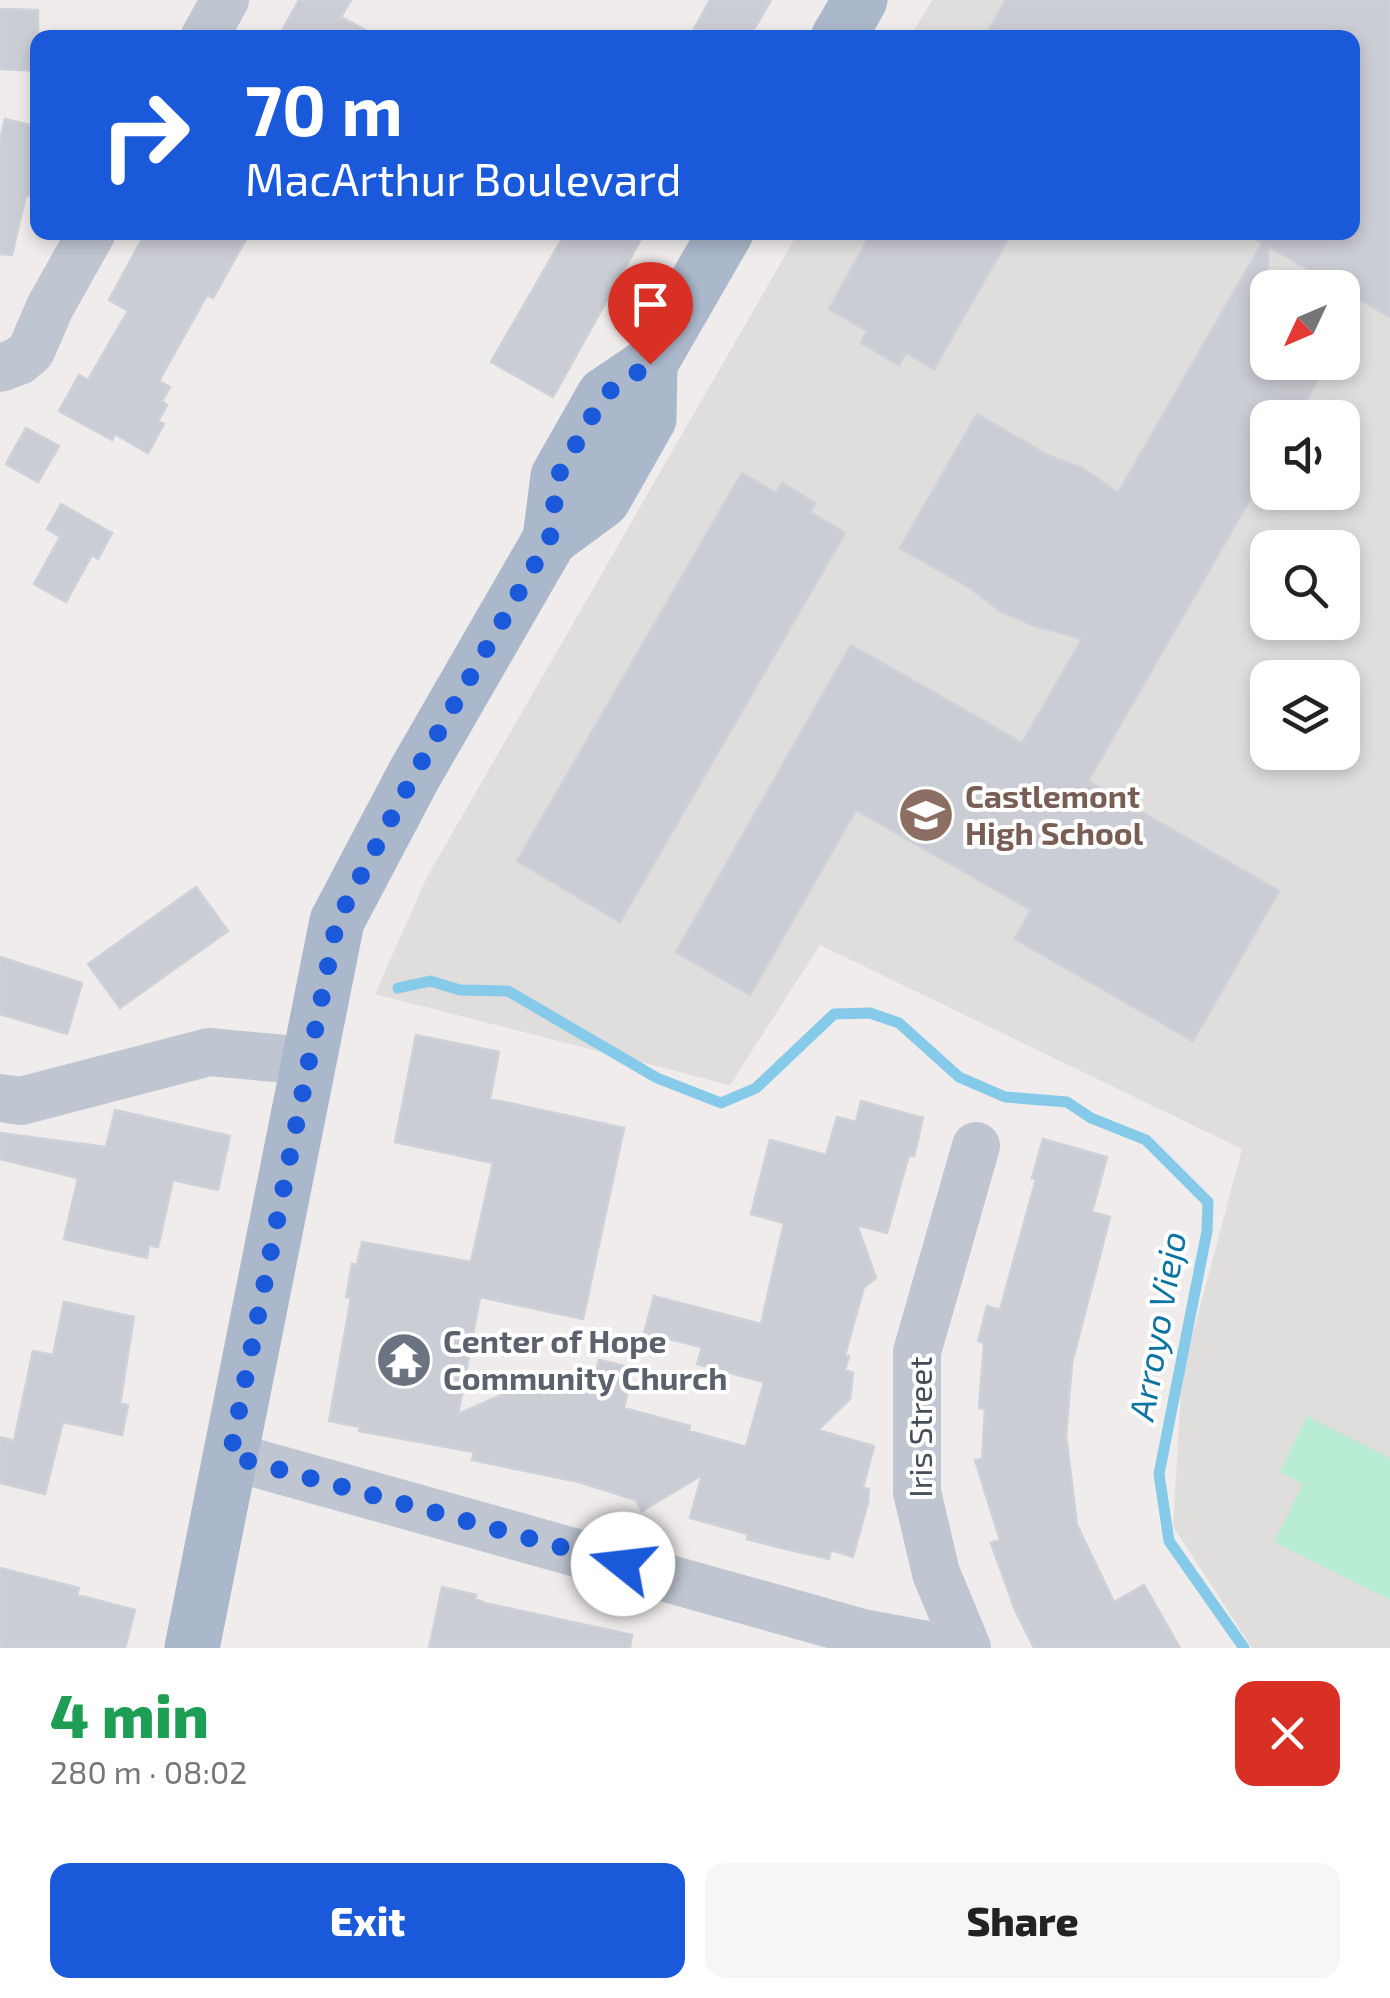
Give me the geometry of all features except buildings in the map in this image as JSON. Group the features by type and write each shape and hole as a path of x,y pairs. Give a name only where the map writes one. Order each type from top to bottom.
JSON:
{"main road":[{"path":"843,30 860,0"},
{"path":"192,1648 337,921 414,775 550,538 603,500 626,460 649,419 650,364 721,240"}],"street":[{"path":"208,30 225,0"},
{"path":"0,368 19,361 31,350 88,240"},
{"path":"0,1098 21,1101 209,1052 308,1060"},
{"name":"Iris Street","path":"967,1648 936,1573 918,1492 918,1352 976,1146"},
{"path":"230,1456 863,1634 944,1648"}],"shaded area":[{"name":"Castlemont High School","path":"932,0 1390,0 1390,1648 1252,1648 1173,1526 1182,1375 1242,1149 820,945 730,1085 375,994 427,877 794,240 1360,240 1360,30 914,30"}],"green space":[{"path":"1307,1416 1390,1458 1390,1600 1274,1542 1303,1484 1280,1472"}],"waterway":[{"name":"Arroyo Viejo","path":"398,988 430,981 460,990 508,991 657,1078 721,1103 756,1088 834,1014 870,1013 899,1023 959,1077 1005,1097 1067,1102 1091,1118 1146,1140 1208,1202 1207,1231 1159,1474 1169,1541 1244,1648"}],"place":[{"name":"Castlemont High School","path":"926,815"},
{"name":"Center of Hope Community Church","path":"404,1360"}],"route":[{"path":"623,1564 230,1456 337,921 414,775 550,538 558,476 604,395 650,364"}]}
